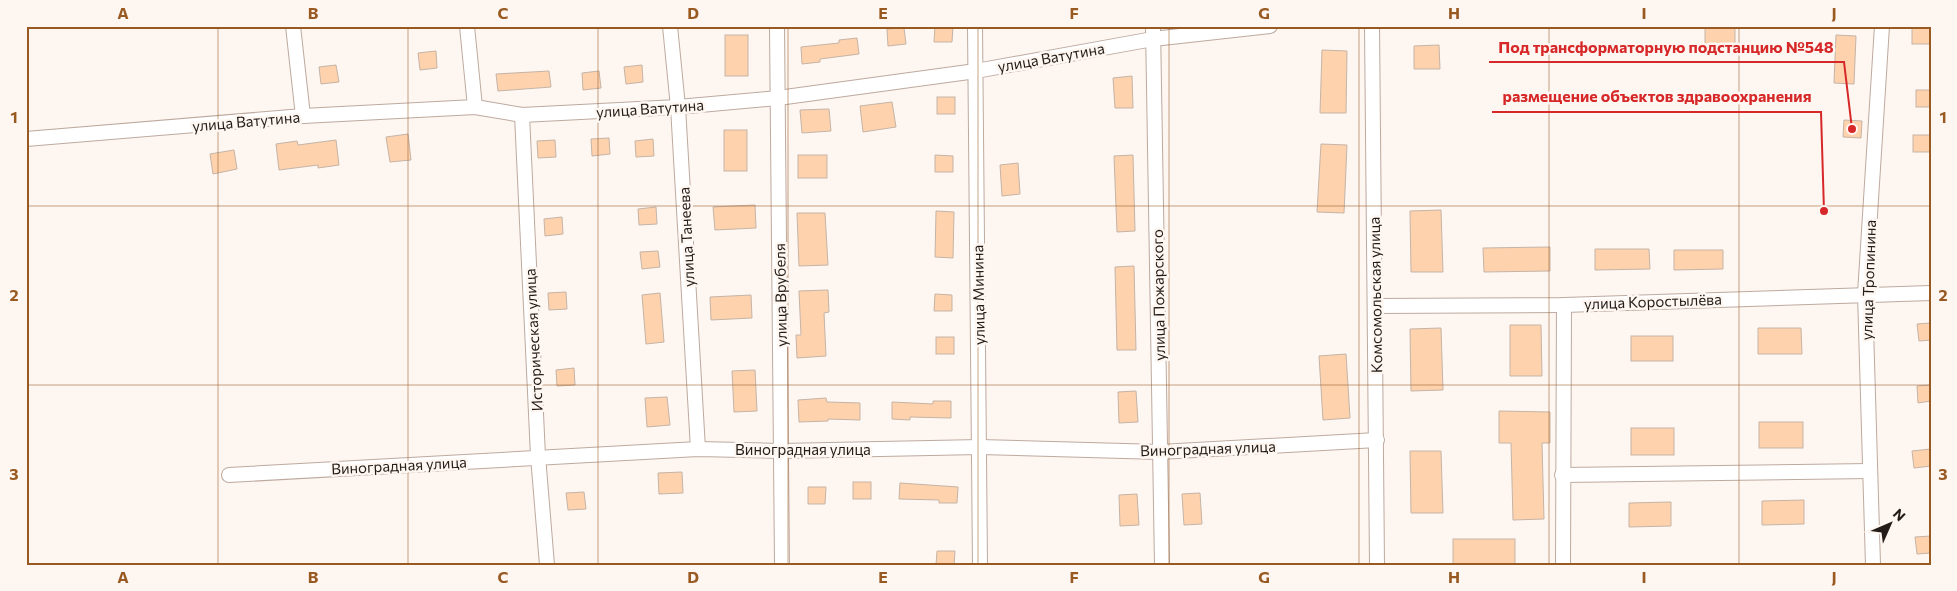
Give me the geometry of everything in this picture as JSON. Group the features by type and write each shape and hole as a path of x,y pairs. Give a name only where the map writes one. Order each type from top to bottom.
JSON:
{"street":[{"path":"293,26 303,116"},
{"path":"467,26 475,107"},
{"name":"улица Танеева","path":"670,26 678,107 698,449"},
{"name":"улица Врубеля","path":"777,26 782,565"},
{"name":"улица Минина","path":"975,26 980,565"},
{"name":"улица Ватутина","path":"26,139 303,116 475,107 522,115 678,107 778,98 976,71 1153,33 1270,26"},
{"name":"Комсомольская улица","path":"1372,26 1378,440 1377,565"},
{"name":"улица Тропинина","path":"1873,565 1865,294 1882,26"},
{"name":"улица Пожарского","path":"1153,33 1162,565"},
{"name":"Историческая улица","path":"522,115 538,456 547,565"},
{"name":"улица Коростылёва","path":"1376,306 1564,305 1931,293"},
{"path":"1563,565 1564,305"},
{"name":"Виноградная улица","path":"229,475 538,456 698,449 781,451 980,447 1160,452 1378,440"},
{"path":"1562,476 1870,471"}],"building":[{"path":"935,26 953,26 952,42 934,42"},
{"path":"1705,26 1735,26 1735,54 1705,53"},
{"path":"1912,27 1930,27 1930,44 1912,44"},
{"path":"904,28 906,44 888,46 887,29"},
{"path":"725,35 748,35 748,76 725,76"},
{"path":"1836,35 1856,36 1854,84 1834,83"},
{"path":"857,38 859,54 820,59 820,62 802,64 801,47 839,43 839,40"},
{"path":"1439,45 1440,69 1414,69 1414,46"},
{"path":"1322,50 1347,51 1346,113 1320,113"},
{"path":"436,51 437,68 420,70 418,53"},
{"path":"336,65 339,82 321,84 319,67"},
{"path":"642,65 643,82 626,84 624,67"},
{"path":"549,71 551,87 498,91 496,74"},
{"path":"599,71 601,88 583,90 582,73"},
{"path":"1132,76 1133,108 1115,108 1113,78"},
{"path":"1916,90 1931,90 1931,107 1916,107"},
{"path":"937,97 955,97 955,114 937,114"},
{"path":"892,102 896,127 863,132 860,106"},
{"path":"829,109 831,131 802,133 800,110"},
{"path":"1844,120 1862,121 1861,138 1843,137"},
{"path":"724,130 747,130 747,171 724,171"},
{"path":"408,134 411,160 390,162 386,137"},
{"path":"1913,135 1931,135 1931,152 1913,152"},
{"path":"609,138 610,154 592,156 591,139"},
{"path":"653,139 654,156 636,157 635,141"},
{"path":"336,140 339,165 318,168 318,165 279,170 276,144 297,141 298,145"},
{"path":"555,140 556,157 538,158 537,141"},
{"path":"1321,144 1347,145 1344,213 1317,212"},
{"path":"234,150 237,169 213,174 210,154"},
{"path":"798,155 827,155 827,178 798,178"},
{"path":"935,155 953,156 953,172 935,172"},
{"path":"1133,155 1135,231 1117,232 1114,156"},
{"path":"1018,163 1020,194 1002,196 1000,165"},
{"path":"755,205 756,228 715,230 713,207"},
{"path":"656,207 657,224 639,225 638,209"},
{"path":"1441,210 1443,272 1411,272 1410,211"},
{"path":"936,211 954,212 953,258 935,257"},
{"path":"797,213 825,213 828,265 799,266"},
{"path":"562,217 563,234 545,236 544,219"},
{"path":"1550,247 1550,271 1484,272 1483,248"},
{"path":"1595,249 1649,249 1650,269 1595,270"},
{"path":"1674,250 1723,250 1723,269 1674,270"},
{"path":"658,251 660,267 642,269 640,252"},
{"path":"1134,266 1136,350 1117,350 1115,267"},
{"path":"828,290 829,312 824,313 826,356 797,358 796,335 801,335 799,291"},
{"path":"566,292 567,309 549,310 548,293"},
{"path":"660,293 664,342 646,344 642,295"},
{"path":"935,294 952,295 952,311 934,311"},
{"path":"751,295 752,318 711,320 710,297"},
{"path":"1931,323 1931,340 1919,341 1917,324"},
{"path":"1510,325 1541,325 1542,376 1510,376"},
{"path":"1441,328 1443,390 1411,391 1410,329"},
{"path":"1758,328 1801,328 1802,354 1758,354"},
{"path":"1631,336 1673,336 1673,361 1631,361"},
{"path":"936,337 954,337 954,354 936,354"},
{"path":"1346,354 1350,418 1323,420 1319,356"},
{"path":"574,368 575,385 557,386 556,370"},
{"path":"755,370 757,411 734,412 732,371"},
{"path":"1931,385 1931,401 1918,403 1917,386"},
{"path":"1136,391 1138,422 1119,423 1118,392"},
{"path":"667,397 670,425 647,427 645,398"},
{"path":"826,398 827,402 860,403 860,420 828,419 828,421 799,422 798,400"},
{"path":"933,401 951,401 951,418 910,417 910,420 892,419 892,402 933,404"},
{"path":"1499,411 1550,412 1550,443 1542,443 1544,519 1513,520 1511,443 1499,443"},
{"path":"1759,422 1803,422 1803,448 1759,448"},
{"path":"1631,428 1674,428 1674,455 1631,455"},
{"path":"1931,449 1931,466 1914,468 1912,451"},
{"path":"1410,451 1441,451 1443,513 1411,513"},
{"path":"682,472 683,493 659,494 658,473"},
{"path":"853,482 871,482 871,499 853,499"},
{"path":"900,483 958,487 957,503 939,503 939,500 899,499"},
{"path":"808,487 826,487 825,504 808,504"},
{"path":"584,492 586,509 568,510 566,493"},
{"path":"1200,493 1202,524 1184,525 1182,494"},
{"path":"1137,494 1139,525 1120,526 1119,495"},
{"path":"1804,500 1804,524 1762,525 1762,501"},
{"path":"1671,502 1671,526 1629,527 1629,503"},
{"path":"1931,536 1931,553 1917,554 1915,537"},
{"path":"1453,539 1515,539 1515,565 1453,565"},
{"path":"937,551 955,551 954,565 936,565"}],"place":[{"name":"Под трансформаторную подстанцию №548","path":"1852,129"},
{"name":"размещение объектов здравоохранения","path":"1824,211"}]}
